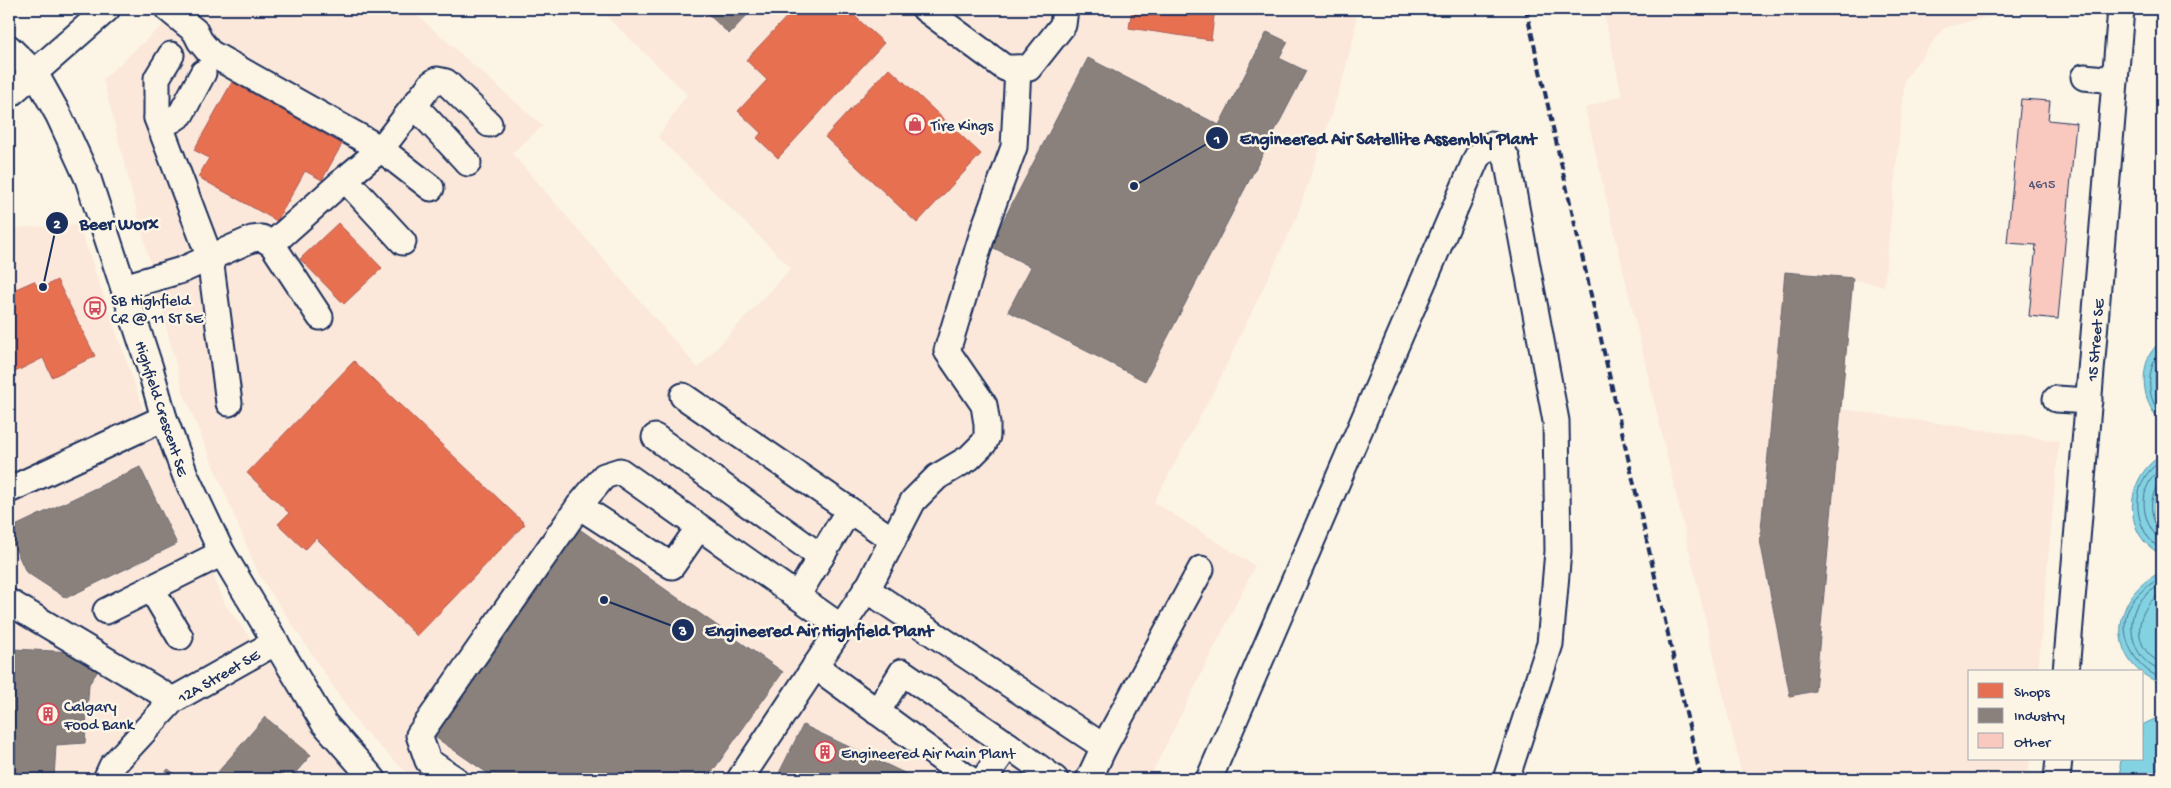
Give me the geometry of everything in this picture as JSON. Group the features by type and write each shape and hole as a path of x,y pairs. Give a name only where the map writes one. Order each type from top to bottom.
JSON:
{"street":[{"path":"9,95 107,9"},
{"path":"168,9 195,31 200,41 210,53 381,149 431,188"},
{"path":"925,9 1005,68 1029,68 1063,25 1065,9"},
{"name":"15 Street SE","path":"2066,670 2121,9"},
{"name":"Highfield Crescent SE","path":"9,48 35,73 59,116 88,179 150,368 164,418 186,477 222,553 324,723 373,779"},
{"path":"171,55 157,78 157,118 210,258 229,403"},
{"path":"740,779 866,589 913,501 937,477 969,458 984,443 987,436 984,405 946,351 985,226 1014,148 1018,68"},
{"path":"157,118 172,120 182,114 203,73"},
{"path":"2084,77 2115,80"},
{"path":"272,244 381,149 437,80 446,82 489,124"},
{"path":"415,106 468,163"},
{"path":"1209,779 1477,158 1492,145 1501,148 1507,160 1556,420 1558,551 1550,644 1506,779"},
{"path":"345,179 403,242"},
{"path":"124,287 182,270 252,239 262,238 272,244 320,317"},
{"path":"684,396 893,540"},
{"path":"2056,399 2089,401"},
{"path":"9,490 164,418"},
{"path":"655,437 821,557"},
{"path":"454,779 428,761 419,736 579,506 604,476 620,471 841,627"},
{"path":"579,506 672,566 699,527"},
{"path":"797,596 849,510"},
{"path":"106,611 222,553"},
{"path":"1089,779 1104,747 1201,569"},
{"path":"152,588 180,637"},
{"path":"866,589 1104,747"},
{"path":"9,602 174,700"},
{"name":"12A Street SE","path":"106,779 112,766 174,700 276,642"},
{"path":"815,666 969,779"},
{"path":"877,712 902,672 1055,779"},
{"path":"984,779 1008,745"},
{"path":"2058,779 2059,760"}],"shaded area":[{"path":"180,9 410,9 543,126 512,153 698,368 791,268 658,137 687,94 599,9 1357,9 1354,36 1341,85 1296,219 1218,383 1154,502 1255,566 1149,779 413,779 360,727 258,573 183,392 103,79"},
{"path":"1603,9 2016,9 1944,28 1905,79 1884,286 1853,279 1841,409 2059,441 2038,670 1968,670 1968,760 2030,760 2028,779 1743,779 1585,108 1622,95"},
{"path":"79,225 145,414 226,606 347,763 367,779 9,779 9,229"}],"water":[{"path":"2162,339 2162,422 2156,416 2147,400 2144,381 2150,354"},
{"path":"2162,455 2162,556 2144,541 2137,530 2132,506 2138,482 2144,471"},
{"path":"2162,572 2162,683 2144,674 2144,670 2139,670 2130,662 2123,646 2121,629 2124,612 2132,596 2144,582"},
{"path":"2157,718 2162,718 2162,779 2122,779 2121,760 2144,760 2144,724"}],"building: Shops":[{"path":"794,9 847,9 884,43 778,158 757,138 761,133 738,111 767,80 746,60"},
{"path":"1132,9 1215,9 1211,40 1129,28"},
{"path":"889,68 981,154 917,223 825,137"},
{"path":"232,82 342,144 322,180 305,171 277,221 198,177 209,158 194,150"},
{"path":"338,223 382,268 344,304 300,259"},
{"path":"11,279 16,289 34,281 39,289 57,280 95,356 52,377 43,358 9,375 9,280"},
{"path":"354,361 525,524 417,636 316,538 305,550 278,524 289,513 247,473"}],"building: Industry":[{"path":"703,9 753,9 729,34"},
{"path":"1267,32 1288,42 1279,58 1306,71 1145,381 1008,311 1031,267 990,246 1088,58 1219,125"},
{"path":"1785,272 1853,278 1815,691 1790,696 1760,540"},
{"path":"140,467 177,544 66,598 26,572 9,535 9,529"},
{"path":"578,528 783,672 707,779 496,779 432,735"},
{"name":"Calgary Food Bank","path":"9,617 13,617 12,649 74,652 102,665 89,684 85,743 56,745 54,779 9,779"},
{"path":"265,717 311,755 290,779 212,779"},
{"name":"Engineered Air Main Plant","path":"803,725 917,779 776,779"},
{"path":"168,769 182,779 160,779"}],"building: Other":[{"path":"2021,99 2050,101 2048,120 2076,123 2058,319 2029,316 2036,245 2007,243"}],"railway":[{"path":"1526,9 1701,779"}],"place":[{"name":"Tire Kings","path":"915,124"},
{"name":"Engineered Air Satellite Assembly Plant","path":"1134,186"},
{"name":"Beer Worx","path":"43,287"},
{"name":"SB Highfield CR @ 11 ST SE","path":"95,308"},
{"name":"Engineered Air Highfield Plant","path":"604,600"},
{"name":"Calgary Food Bank","path":"48,714"},
{"name":"Engineered Air Main Plant","path":"825,752"}]}
